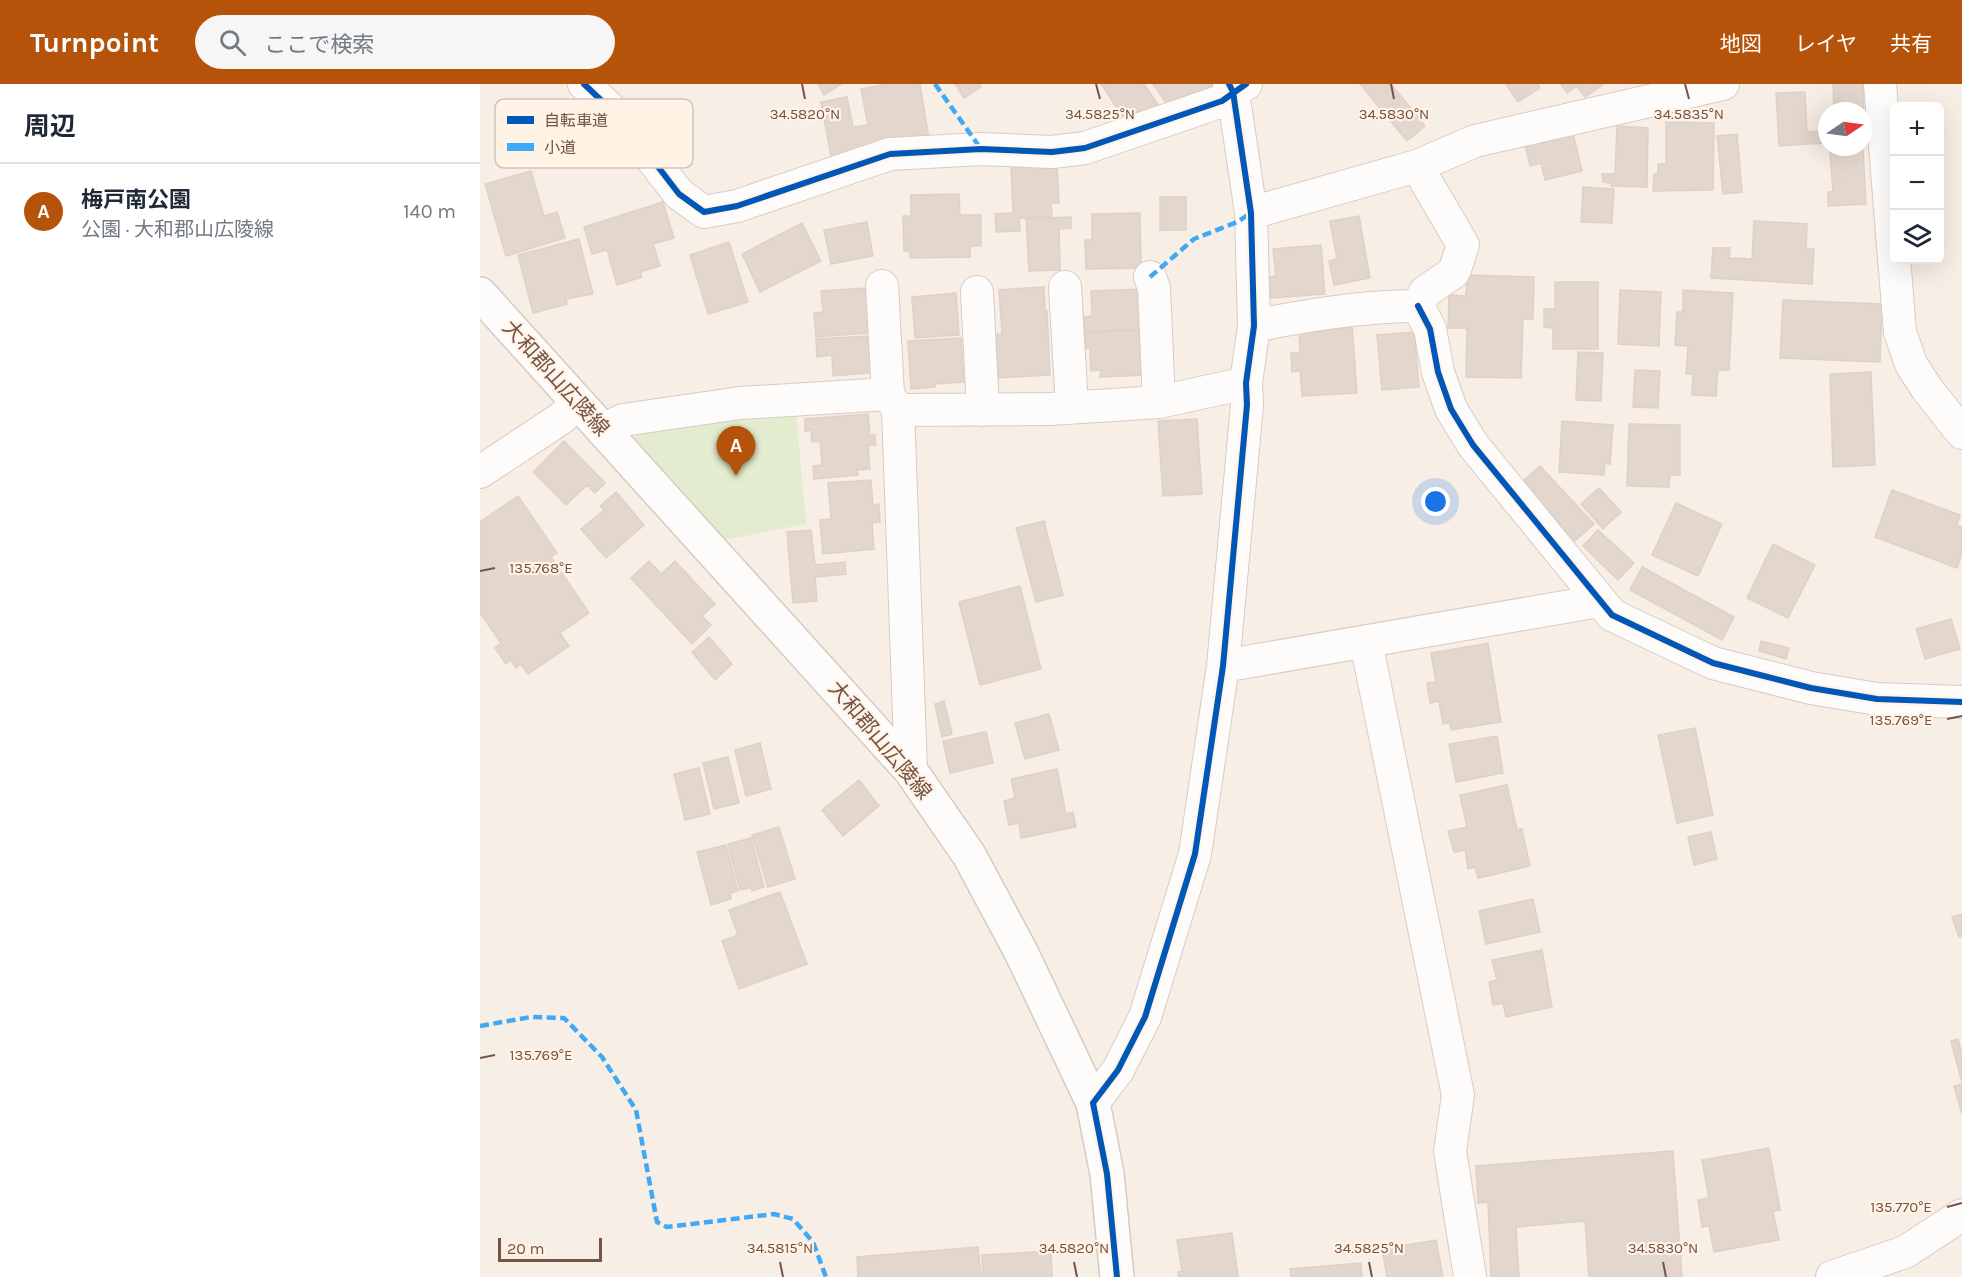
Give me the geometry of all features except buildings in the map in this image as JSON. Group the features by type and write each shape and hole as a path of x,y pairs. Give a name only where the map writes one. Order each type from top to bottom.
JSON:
{"main road":[{"name":"大和郡山広陵線","path":"480,294 911,771 969,855 1021,952 1093,1103 1107,1174 1117,1277"}],"street":[{"path":"584,84 600,99"},
{"path":"1251,213 1417,166 1475,141 1721,84"},
{"path":"1880,84 1900,332 1911,364 1927,389 1962,433"},
{"path":"659,168 679,194 704,212 736,206 890,154 981,149 1052,152 1085,148 1222,101 1236,87"},
{"path":"1093,1103 1118,1070 1145,1017 1195,854 1223,666 1246,383 1254,326 1251,213 1236,87"},
{"path":"1417,166 1464,245 1454,272 1425,292 1418,306"},
{"path":"1150,277 1154,288 1159,402"},
{"path":"882,286 893,402 911,771"},
{"path":"1065,286 1072,407"},
{"path":"977,292 983,410"},
{"path":"1254,326 1388,306 1418,306"},
{"path":"1418,306 1430,329 1438,372 1451,409 1473,445 1612,615 1713,663 1811,688 1877,699 1962,702"},
{"path":"603,430 623,420 740,403 893,402 983,410 1072,407 1159,402 1246,383"},
{"path":"480,472 560,419 578,403"},
{"path":"1223,666 1599,601"},
{"path":"1366,642 1458,1095 1450,1151 1470,1277"},
{"path":"1832,1277 1905,1252 1962,1215"}],"green space":[{"path":"796,412 806,524 724,540 670,476 662,476 633,439 642,427"}],"marked path":[{"path":"935,84 981,149"},
{"path":"1150,277 1194,239 1237,222 1251,213"},
{"path":"480,1026 531,1017 564,1018 602,1057 636,1110 657,1222 667,1227 774,1214 793,1219 813,1242 826,1277"}],"cycle path":[{"path":"584,84 600,99"},
{"path":"1117,1277 1107,1174 1093,1103 1118,1070 1145,1017 1195,854 1223,666 1247,405 1246,383 1254,326 1251,213 1233,92 1229,84"},
{"path":"659,168 679,194 704,212 737,206 890,154 981,149 1052,152 1085,148 1222,101 1246,84"},
{"path":"1418,306 1430,329 1438,372 1451,409 1473,445 1612,615 1713,663 1811,688 1877,699 1962,702"}],"place":[{"name":"梅戸南公園","path":"736,476"}]}
